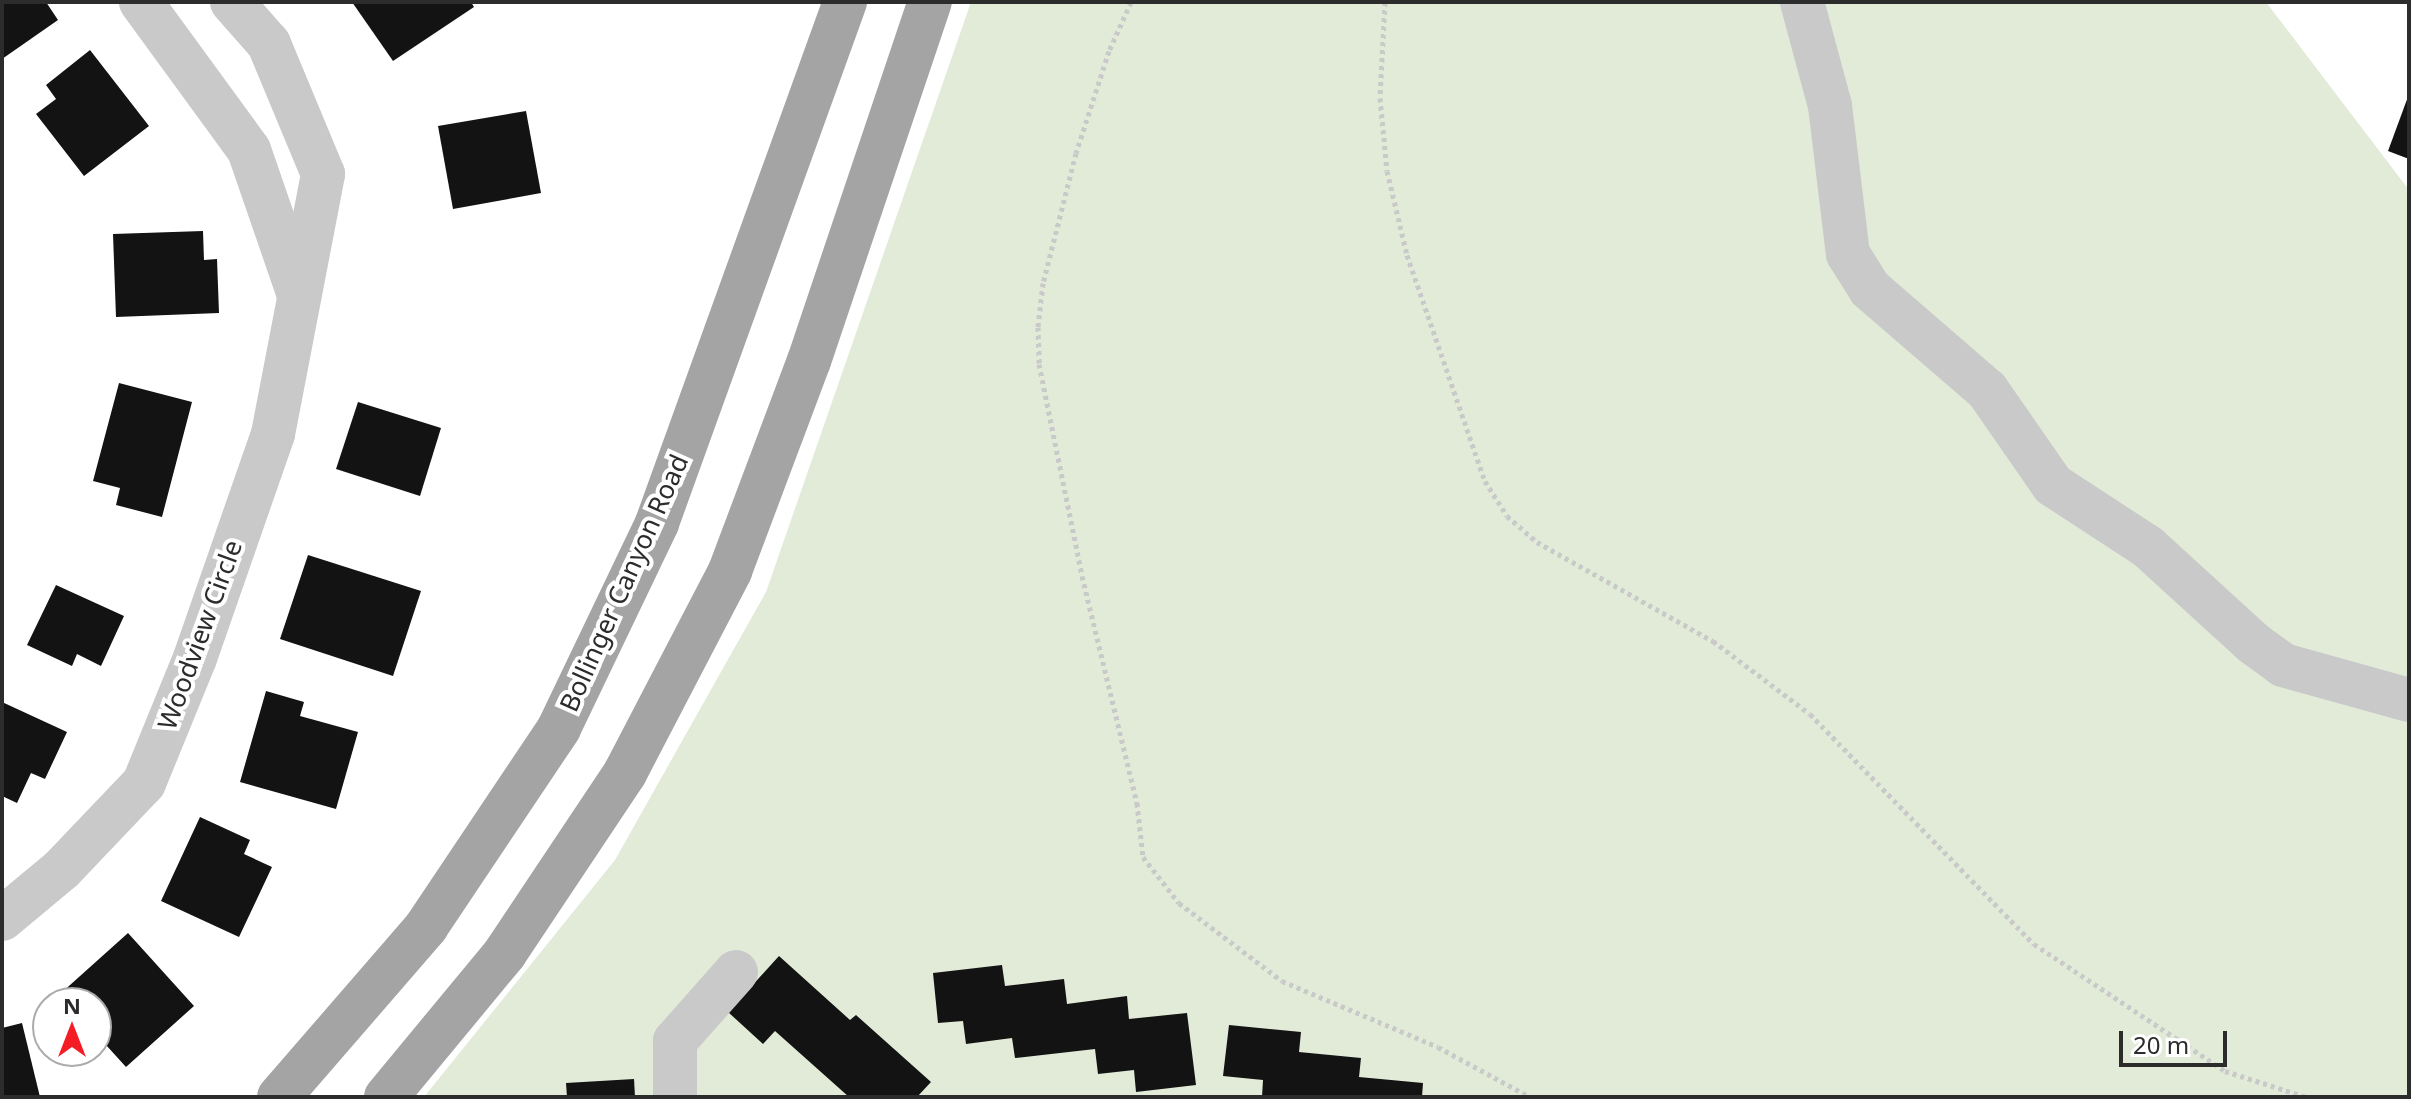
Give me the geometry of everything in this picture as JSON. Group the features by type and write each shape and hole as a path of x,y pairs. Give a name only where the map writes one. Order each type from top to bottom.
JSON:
{"main road":[{"name":"Bollinger Canyon Road","path":"279,1097 426,927 559,728 657,523 845,2"},
{"path":"386,1097 505,953 625,773 730,571 809,361 930,2"}],"street":[{"path":"141,2 249,150 300,295"},
{"name":"Woodview Circle","path":"2,919 62,869 144,783 195,658 273,434 323,174 269,44 232,2"},
{"path":"1802,2 1830,106 1848,254 1870,289 1987,390 2053,485 2148,547 2253,643 2283,665 2409,700"},
{"path":"675,1097 675,1041 736,972"}],"path":[{"path":"1131,2 1109,51 1076,153 1043,283 1038,327 1042,380 1082,576 1137,803 1143,857 1179,903 1282,981 1438,1047 1530,1097"},
{"path":"1385,2 1380,98 1387,171 1407,255 1485,481 1507,516 1537,542 1713,641 1810,714 2034,944 2225,1071 2306,1097"}],"green space":[{"path":"971,2 2266,2 2409,190 2409,1097 424,1097 615,860 766,592"}],"building":[{"path":"2,2 46,2 58,20 2,59"},
{"path":"352,2 471,2 474,7 393,61"},
{"path":"90,50 149,126 84,176 36,114 56,99 46,85"},
{"path":"2409,94 2409,159 2388,151"},
{"path":"526,111 541,193 453,209 438,126"},
{"path":"203,231 204,260 217,259 219,313 116,317 113,234"},
{"path":"119,383 192,402 162,517 116,505 120,488 93,481"},
{"path":"358,402 441,428 420,496 336,469"},
{"path":"308,555 421,591 393,676 280,639"},
{"path":"56,585 124,616 101,666 77,654 72,666 27,645"},
{"path":"266,691 304,702 300,716 358,732 336,809 240,782"},
{"path":"2,702 67,732 45,779 31,773 17,803 2,796"},
{"path":"200,817 250,840 244,854 272,867 239,937 161,901"},
{"path":"128,933 194,1006 126,1067 112,1052 112,987 68,987"},
{"path":"779,956 850,1020 856,1015 931,1082 917,1097 849,1097 775,1031 763,1044 728,1012"},
{"path":"1002,965 1005,986 1064,979 1067,1004 1127,996 1129,1019 1187,1013 1196,1085 1136,1092 1134,1070 1098,1074 1095,1049 1015,1058 1012,1038 966,1044 963,1021 938,1023 933,973"},
{"path":"22,1023 40,1097 2,1097 2,1028"},
{"path":"1229,1025 1301,1032 1299,1052 1361,1058 1359,1077 1423,1083 1422,1097 1262,1097 1263,1080 1223,1076"},
{"path":"634,1079 635,1097 567,1097 566,1083"}]}
